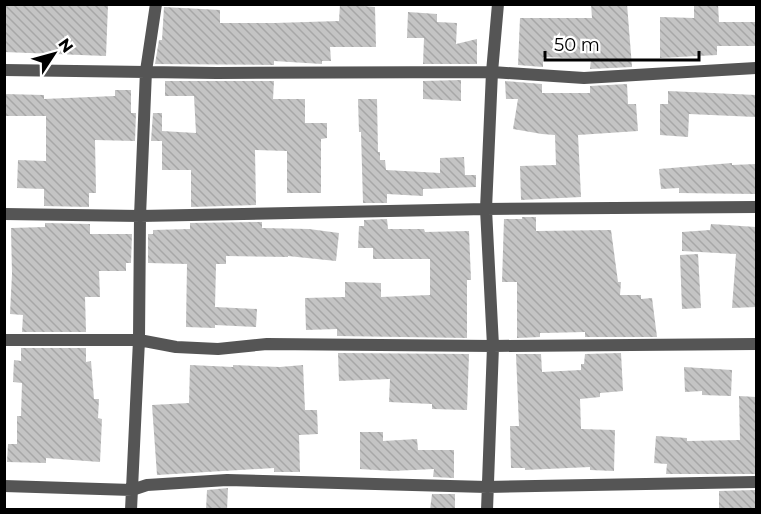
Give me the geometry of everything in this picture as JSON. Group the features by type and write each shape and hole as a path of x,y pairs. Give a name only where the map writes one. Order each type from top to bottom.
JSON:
{"street":[{"path":"131,510 140,340 140,216 146,71 156,4"},
{"path":"487,510 492,345 486,209 492,72 498,4"},
{"path":"4,70 217,73 492,72 584,78 756,68"},
{"path":"4,214 140,216 486,209 756,207"},
{"path":"4,340 140,340 176,347 218,349 267,344 756,344"},
{"path":"4,486 132,490 147,485 227,480 487,487 756,482"}],"building":[{"path":"4,4 108,5 106,56 4,52"},
{"path":"340,4 375,7 376,47 330,47 331,61 322,61 322,64 274,61 274,65 155,64 159,40 162,40 164,7 220,10 220,23 275,23 339,21"},
{"path":"591,4 627,4 632,67 590,69 591,59 543,57 543,67 518,65 520,18 592,18"},
{"path":"694,4 718,4 719,22 756,22 756,46 717,46 717,55 660,58 660,17 694,18"},
{"path":"408,12 437,14 437,22 457,23 456,44 477,39 477,64 423,64 424,38 407,38"},
{"path":"461,80 461,101 423,99 423,81"},
{"path":"165,81 274,81 273,99 305,99 305,123 327,123 327,138 321,139 321,193 287,193 287,151 255,150 256,205 191,207 191,170 162,170 162,141 151,141 153,113 162,113 162,131 196,133 194,96 165,96"},
{"path":"505,81 542,84 542,93 590,93 590,86 627,84 628,104 636,104 638,131 578,135 581,197 521,200 520,166 556,165 555,135 513,129 518,99 506,99"},
{"path":"115,90 131,90 131,113 136,113 135,141 95,140 96,193 89,193 89,207 44,206 44,189 17,188 18,160 46,161 46,116 4,116 4,94 44,95 44,99 115,96"},
{"path":"668,91 756,95 756,117 689,114 688,137 660,135 660,104 668,104"},
{"path":"358,99 377,99 378,152 380,152 380,160 385,160 386,170 440,173 440,158 464,157 465,175 476,175 476,187 423,189 423,196 387,194 387,203 363,203"},
{"path":"732,163 732,165 756,164 756,194 679,193 679,188 661,189 659,169"},
{"path":"522,217 536,217 536,231 611,230 618,282 621,282 620,295 641,295 641,299 652,298 657,337 585,337 585,332 540,333 540,337 517,338 517,282 502,282 504,219 522,219"},
{"path":"387,219 388,229 424,229 425,232 469,231 471,280 467,280 467,338 337,336 337,329 306,330 305,298 345,297 345,282 381,283 381,297 430,295 430,259 373,259 373,248 358,248 359,226 364,226 364,220"},
{"path":"262,222 262,228 309,229 339,233 336,261 288,256 226,256 226,264 216,264 215,307 257,309 256,327 215,325 215,328 186,327 187,264 148,263 148,234 153,234 153,230 190,229 190,223"},
{"path":"45,223 90,224 90,234 132,234 131,263 126,263 126,271 99,271 100,297 85,297 86,332 22,332 23,315 10,314 11,228 45,227"},
{"path":"711,224 756,227 756,307 732,308 736,254 682,251 682,232 710,230"},
{"path":"698,254 701,308 682,309 680,255"},
{"path":"21,348 86,348 86,362 91,361 94,399 99,399 98,418 102,419 100,462 46,458 46,463 7,462 8,444 17,444 17,416 21,416 22,383 13,382 14,360 21,361"},
{"path":"338,353 469,354 467,410 432,409 432,404 389,402 390,379 339,381"},
{"path":"621,353 623,391 600,393 600,397 580,399 581,429 615,430 614,471 590,470 590,467 525,470 525,468 511,468 510,426 519,426 516,354 541,354 542,372 581,370 585,354"},
{"path":"190,365 280,367 303,365 305,410 317,410 318,434 299,435 300,472 274,472 274,468 157,475 152,405 189,403"},
{"path":"684,367 732,370 731,396 702,395 702,391 685,392"},
{"path":"739,396 756,397 756,474 666,474 667,464 654,463 656,436 687,438 687,441 740,440"},
{"path":"360,432 383,432 383,441 417,439 418,450 454,450 454,478 433,477 434,469 392,471 360,469"},
{"path":"228,488 227,510 206,510 207,490"},
{"path":"756,490 756,510 719,510 719,491"},
{"path":"432,494 455,494 455,510 430,510"}]}
